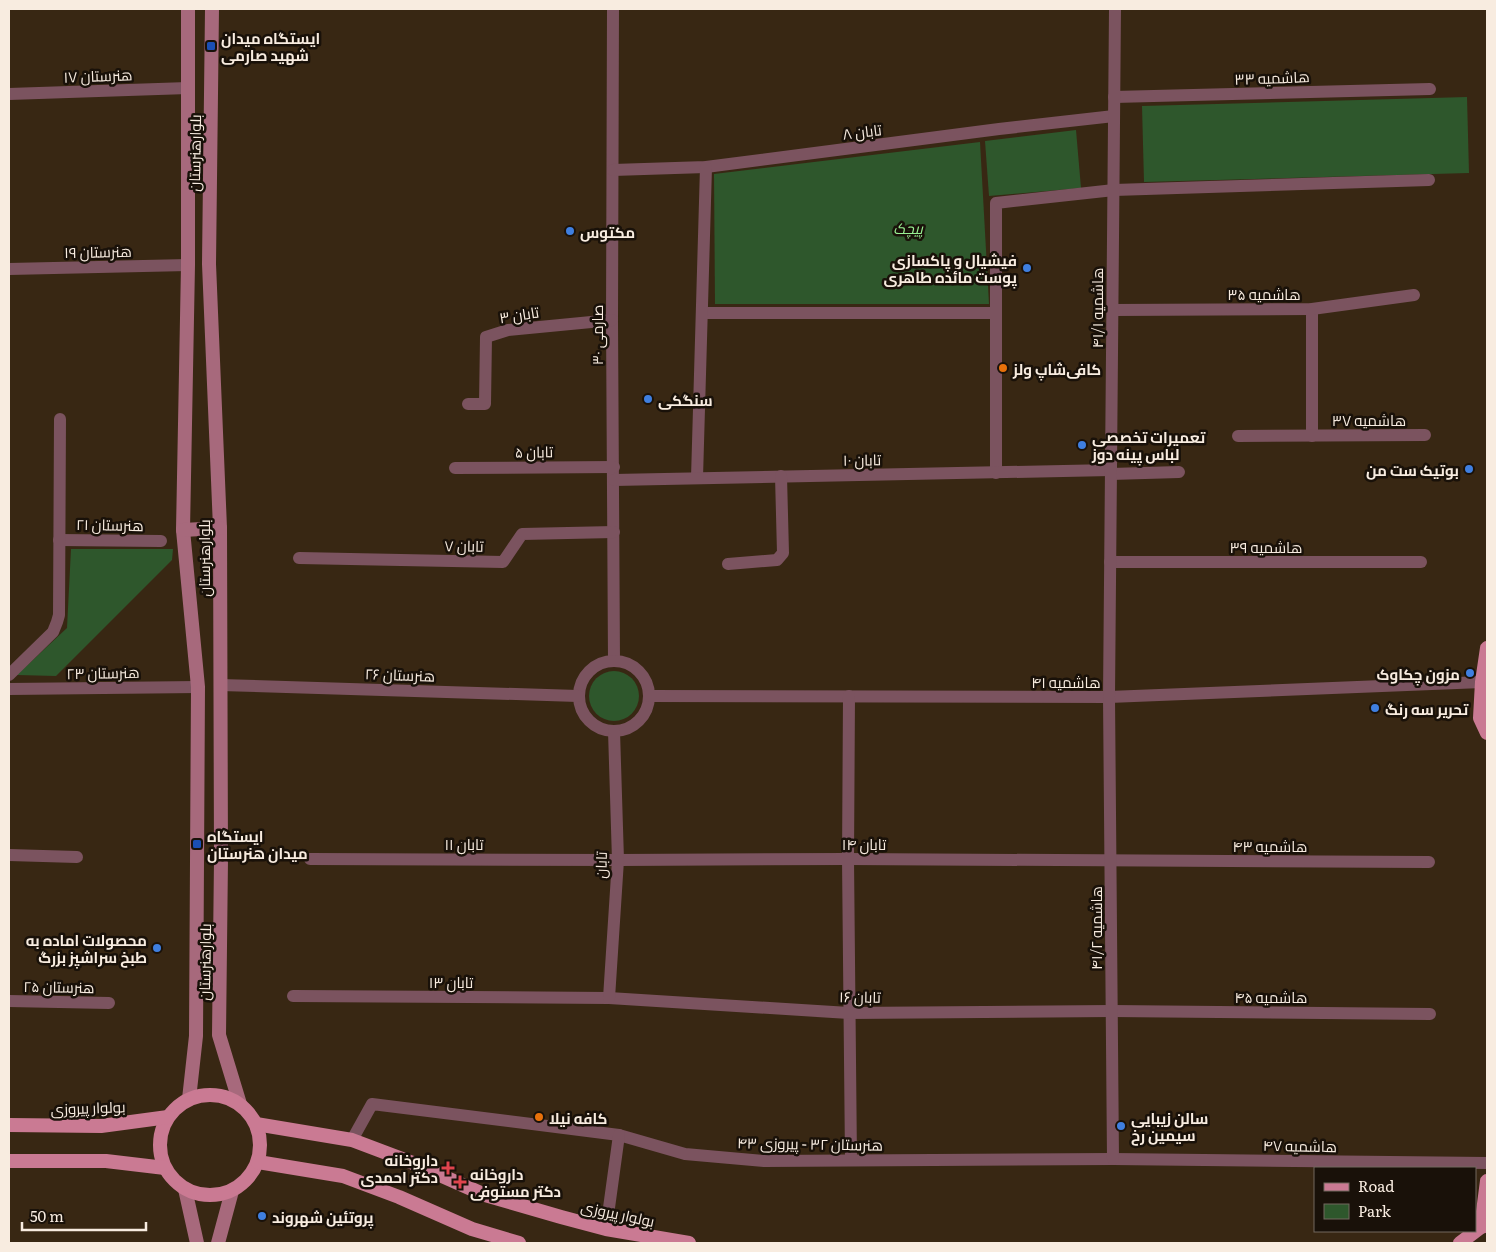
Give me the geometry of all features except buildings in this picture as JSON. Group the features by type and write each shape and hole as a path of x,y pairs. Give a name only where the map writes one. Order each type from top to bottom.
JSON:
{"main road":[{"name":"بلوارهنرستان","path":"188,9 188,265 183,530 198,687 196,1026 189,1100"},
{"name":"بلوارهنرستان","path":"212,9 209,264 220,528 222,859 219,1035 240,1104"},
{"path":"183,530 220,528"},
{"path":"1487,648 1482,682 1480,718 1487,734"},
{"path":"215,1095 228,1098 240,1104 249,1112 260,1136 261,1149 258,1162 252,1173 232,1191 217,1195 200,1195 177,1184 165,1168 161,1155 162,1129 168,1117 177,1107 201,1096 215,1095"},
{"name":"بولوار پیروزی","path":"9,1125 101,1126 168,1117"},
{"name":"بولوار پیروزی","path":"256,1124 352,1140 413,1163 485,1195 606,1229 689,1243"},
{"path":"9,1160 106,1160 165,1168"},
{"path":"258,1162 343,1176 399,1197 472,1229 519,1243"},
{"path":"1484,1226 1487,1181"},
{"path":"185,1189 197,1243"},
{"path":"218,1243 232,1191"},
{"path":"1460,1243 1476,1232"}],"street":[{"name":"صارمی ۳۰","path":"613,9 614,661"},
{"name":"هاشمیه ۴۱/۱","path":"1109,697 1115,9"},
{"name":"هنرستان ۱۷","path":"9,94 188,88"},
{"name":"هاشمیه ۳۳","path":"1114,98 1430,89"},
{"name":"تابان ۸","path":"613,170 706,167 1114,116"},
{"path":"697,478 706,167"},
{"path":"996,472 996,203 1114,190 1429,180"},
{"name":"هنرستان ۱۹","path":"9,269 188,265"},
{"name":"هاشمیه ۳۵","path":"1112,310 1312,309 1414,295"},
{"path":"1312,309 1312,436"},
{"path":"702,313 996,313"},
{"name":"تابان ۳","path":"468,404 485,404 486,337 508,330 612,320"},
{"path":"9,675 53,632 59,615 60,420"},
{"name":"هاشمیه ۳۷","path":"1238,436 1425,435"},
{"name":"تابان ۵","path":"455,468 614,467"},
{"name":"تابان ۱۰","path":"614,480 996,472 1179,472"},
{"path":"728,564 777,560 780,558 783,553 781,476"},
{"name":"تابان ۷","path":"299,558 503,562 522,534 614,532"},
{"name":"هنرستان ۲۱","path":"59,540 161,541"},
{"name":"هاشمیه ۳۹","path":"1110,562 1421,562"},
{"path":"614,661 632,665 639,671 648,687 649,696 648,705 639,721 631,727 614,731 604,730 589,721 583,714 578,696 583,678 589,671 596,665 614,661"},
{"name":"هاشمیه ۴۱","path":"649,696 1109,697 1482,682"},
{"name":"هنرستان ۲۶","path":"220,685 578,696"},
{"name":"هنرستان ۲۳","path":"14,689 198,687"},
{"path":"9,697 14,689"},
{"path":"849,696 848,858 851,1160"},
{"name":"هاشمیه ۴۱/۲","path":"1109,697 1113,1160"},
{"name":"تابان","path":"609,998 618,860 614,731"},
{"path":"9,855 77,857"},
{"name":"تابان ۱۴","path":"618,860 848,858 1111,861"},
{"name":"تابان ۱۱","path":"310,859 618,860"},
{"name":"هاشمیه ۴۳","path":"1111,861 1429,862"},
{"name":"تابان ۱۳","path":"294,996 609,998"},
{"name":"تابان ۱۶","path":"609,998 849,1013 1112,1011"},
{"name":"هنرستان ۲۵","path":"9,1002 109,1003"},
{"name":"هاشمیه ۴۵","path":"1112,1011 1430,1014"},
{"name":"هنرستان ۳۲ - پیروزی ۴۳","path":"352,1140 372,1104 619,1135 685,1154 764,1161 1113,1160"},
{"path":"608,1215 619,1135"},
{"name":"هاشمیه ۴۷","path":"1113,1160 1487,1163"}],"green space":[{"path":"1467,97 1469,173 1144,182 1142,106"},
{"path":"1076,130 1081,188 989,196 985,141"},
{"name":"پیچک","path":"980,142 989,304 715,304 714,174"},
{"path":"71,549 173,549 172,560 56,676 17,675 67,628"},
{"path":"609,671 619,671 632,678 639,691 639,701 632,714 619,721 609,721 600,717 593,710 589,701 589,691 593,682 600,675"}],"place":[{"name":"ایستگاه میدان شهید صارمی","path":"211,46"},
{"name":"مکتوس","path":"570,231"},
{"name":"فیشیال و پاکسازی پوست مائده طاهری","path":"1027,268"},
{"name":"کافی‌شاپ ولز","path":"1003,368"},
{"name":"سنگکی","path":"648,399"},
{"name":"تعمیرات تخصصی لباس پینه دوز","path":"1082,445"},
{"name":"بوتیک ست من","path":"1469,469"},
{"name":"مزون چکاوک","path":"1470,673"},
{"name":"تحریر سه رنگ","path":"1375,708"},
{"name":"ایستگاه میدان هنرستان","path":"197,844"},
{"name":"محصولات اماده به طبخ سراشپز بزرگ","path":"157,948"},
{"name":"کافه نیلا","path":"539,1117"},
{"name":"سالن زیبایی سیمین رخ","path":"1121,1126"},
{"name":"داروخانه دکتر احمدی","path":"448,1168"},
{"name":"داروخانه دکتر مستوفی","path":"460,1182"},
{"name":"پروتئین شهروند","path":"262,1216"}]}
